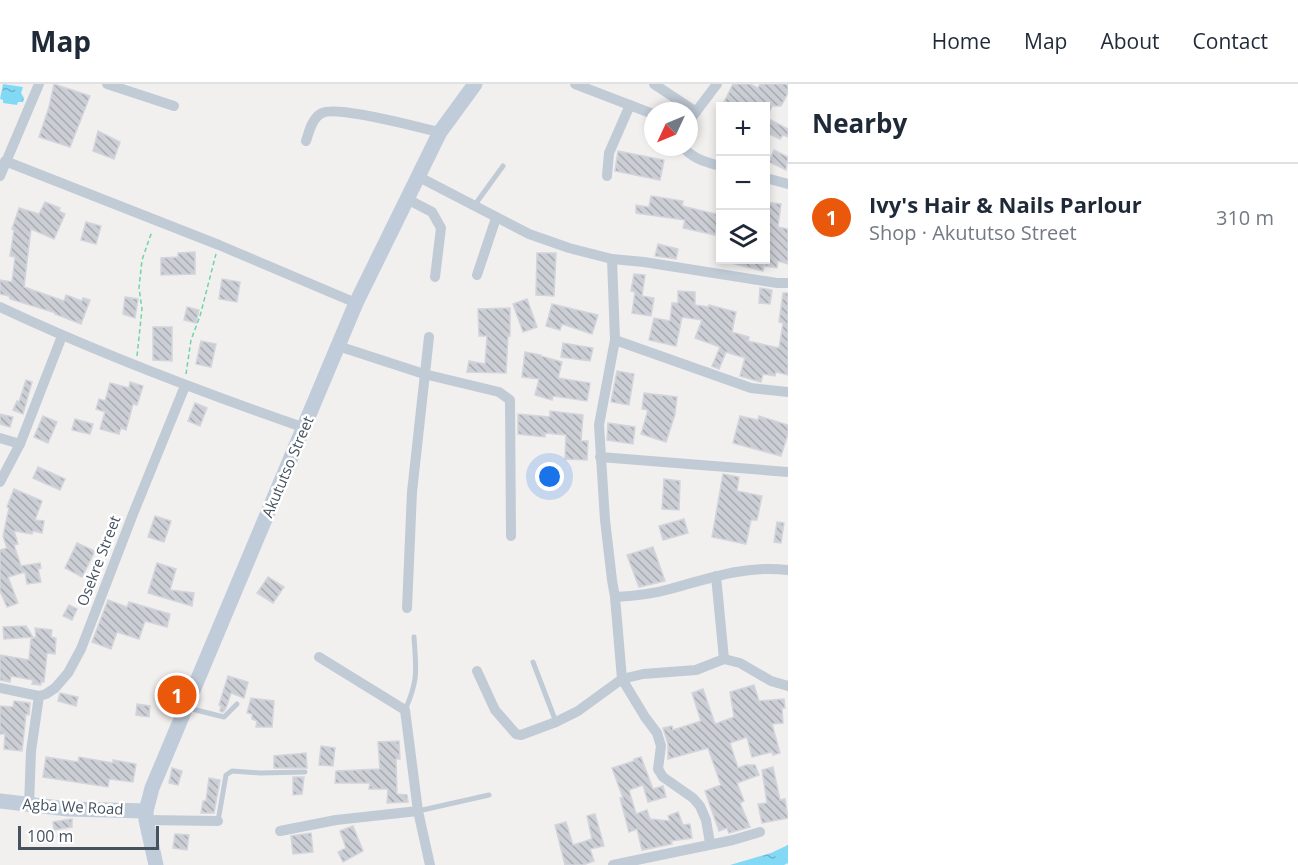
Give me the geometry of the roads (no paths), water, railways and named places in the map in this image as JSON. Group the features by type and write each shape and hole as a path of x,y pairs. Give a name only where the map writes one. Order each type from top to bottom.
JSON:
{"street":[{"path":"0,176 39,84"},
{"path":"107,84 174,106"},
{"name":"Akututso Street","path":"156,865 146,815 152,788 356,303 440,132 475,84"},
{"path":"575,84 644,110"},
{"path":"654,84 675,102"},
{"path":"698,108 717,84"},
{"path":"607,176 609,153 630,105"},
{"path":"306,141 314,120 322,113 333,111 349,112 440,132"},
{"path":"693,156 716,165"},
{"path":"5,161 219,245 356,303"},
{"path":"419,177 529,234 569,248 612,259 788,283"},
{"path":"770,179 788,184"},
{"path":"407,199 432,212 441,228 435,277"},
{"path":"477,275 496,218"},
{"path":"612,259 615,340 599,425 600,457 622,679 657,733 661,746 658,769 663,777 693,798 700,806 706,820 710,843"},
{"path":"0,307 134,366 304,428"},
{"path":"0,482 20,444 62,336"},
{"path":"407,608 412,492 429,337"},
{"path":"615,340 751,388 788,392"},
{"path":"339,346 424,374 499,392 510,400 511,536"},
{"name":"Osekre Street","path":"39,696 55,688 68,673 81,649 185,386"},
{"path":"0,438 20,444"},
{"path":"600,457 788,472"},
{"path":"615,597 668,590 739,570 770,568 788,570"},
{"path":"716,576 724,659"},
{"path":"319,657 405,710 418,811 430,865"},
{"path":"477,671 495,710 516,734 521,735 556,722 602,695 622,679 643,674 696,670 724,659 740,663 771,681 788,686"},
{"path":"0,688 39,696 31,751 29,806"},
{"name":"Agba We Road","path":"0,801 29,806 146,815"},
{"path":"280,831 336,820 418,811"},
{"path":"146,815 218,821"},
{"path":"613,865 733,840 760,832"}],"lane":[{"path":"474,206 503,166"},
{"path":"405,710 414,689 416,676 414,637"},
{"path":"533,662 556,722"},
{"path":"186,707 225,717 237,704"},
{"path":"218,821 224,781 226,775 232,771 305,772"},
{"path":"418,811 489,795"}],"water":[{"path":"3,84 23,87 21,93 24,98 23,102 18,102 17,105 3,103 0,99"},
{"path":"788,845 788,863 784,865 730,865 771,853"}],"place":[{"name":"Ivy's Hair & Nails Parlour","path":"177,695"}]}
